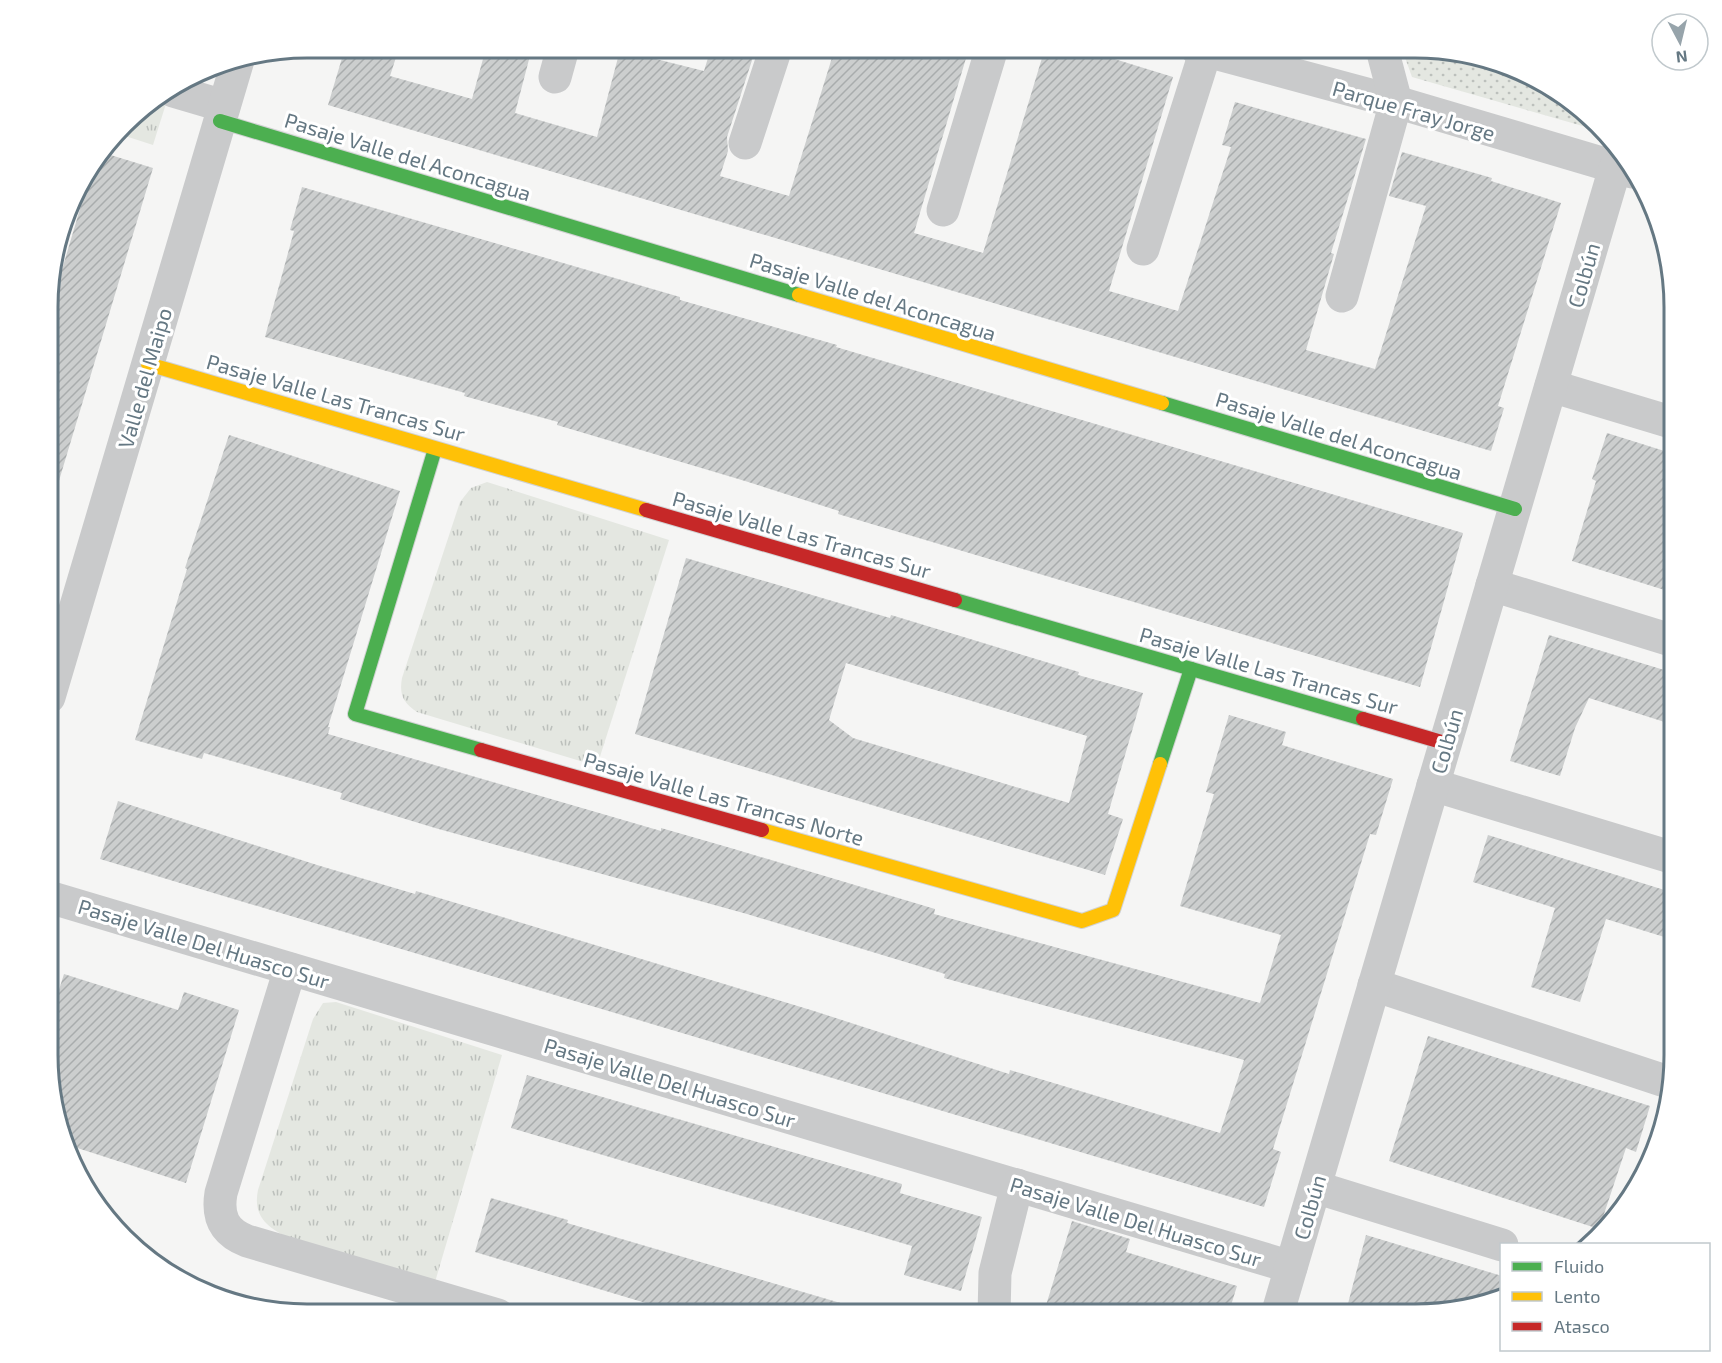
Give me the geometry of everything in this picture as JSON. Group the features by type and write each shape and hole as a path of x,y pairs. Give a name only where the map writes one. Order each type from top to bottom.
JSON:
{"street":[{"path":"745,143 773,58"},
{"path":"943,210 989,58"},
{"path":"1143,249 1199,58"},
{"name":"Parque Fray Jorge","path":"1228,58 1396,102 1622,169"},
{"path":"1342,296 1396,102 1385,58"},
{"name":"Valle del Maipo","path":"58,667 235,70"},
{"path":"180,94 222,113"},
{"name":"Pasaje Valle del Aconcagua","path":"222,113 1515,509"},
{"name":"Colbún","path":"1280,1304 1551,386 1623,172"},
{"name":"Pasaje Valle Las Trancas Sur","path":"148,364 1445,743"},
{"path":"1551,386 1664,420"},
{"name":"Pasaje Valle Las Trancas Norte","path":"435,449 355,714 1082,921 1113,910 1191,669"},
{"path":"1492,585 1664,638"},
{"path":"1433,785 1664,855"},
{"name":"Pasaje Valle Del Huasco Sur","path":"58,900 1291,1267"},
{"path":"290,969 221,1193 219,1207 222,1221 228,1231 247,1241 461,1304"},
{"path":"1374,985 1662,1080"},
{"path":"994,1304 995,1273 1017,1185"},
{"path":"1315,1186 1500,1244"}],"green space":[{"path":"1405,58 1431,59 1479,67 1525,84 1553,100 1587,127 1412,77"},
{"path":"167,102 153,145 126,136"},
{"path":"487,482 669,540 597,766 417,712 403,698 402,678 460,502 471,488"},
{"path":"336,1002 502,1055 435,1282 285,1236 266,1223 259,1212 258,1190 313,1019 323,1003"}],"building":[{"path":"342,58 396,58 390,76 472,99 483,58 529,58 515,113 597,137 618,58 652,58 704,71 708,58 753,58 727,137 728,151 720,176 789,196 832,58 966,58 914,233 983,253 1042,58 1111,58 1173,77 1109,291 1178,311 1231,147 1222,145 1235,102 1366,139 1331,253 1334,254 1306,350 1375,369 1426,206 1389,196 1402,152 1492,178 1491,181 1561,203 1498,406 1504,408 1491,451 328,105"},
{"path":"111,155 153,168 58,484 58,308 61,271 83,200"},
{"path":"302,187 680,297 680,300 1463,533 1420,687 838,514 839,511 745,481 557,425 558,422 464,396 465,393 265,337 294,231 290,230"},
{"path":"1607,433 1664,451 1664,590 1572,561 1596,481 1592,479"},
{"path":"229,435 400,491 328,727 330,727 328,734 661,831 661,828 734,849 935,909 934,914 1260,1003 1281,935 1180,906 1214,794 1206,792 1229,715 1286,732 1282,745 1393,779 1376,835 1370,834 1273,1149 1281,1152 1264,1207 100,859 118,801 317,865 415,894 416,891 814,1011 1009,1074 1010,1070 1220,1133 1244,1060 944,978 945,974 747,914 435,828 340,799 342,793 204,753 202,759 135,740 187,569 185,568"},
{"path":"686,558 890,618 891,615 1079,672 1078,675 1143,693 1108,814 1123,819 1105,875 635,734","holes":["846,663 1087,736 1069,803 853,738 829,720"]},
{"path":"1549,635 1664,670 1664,722 1589,698 1575,728 1560,776 1510,761"},
{"path":"1488,835 1664,890 1664,937 1606,919 1580,1002 1531,987 1555,908 1473,882"},
{"path":"64,974 178,1010 184,992 239,1010 186,1183 76,1148 63,1104 59,1072 58,993"},
{"path":"1428,1036 1650,1106 1636,1152 1626,1148 1602,1220 1595,1228 1389,1161"},
{"path":"527,1075 902,1184 900,1193 982,1217 961,1291 904,1275 912,1246 511,1128"},
{"path":"491,1198 568,1220 567,1223 844,1304 649,1304 475,1252"},
{"path":"1072,1221 1130,1239 1126,1252 1237,1286 1231,1304 1046,1304"},
{"path":"1366,1235 1500,1275 1500,1289 1463,1300 1431,1304 1348,1304"}],"traffic: fast":[{"path":"220,121 799,295"},
{"path":"1162,403 1515,509"},
{"path":"435,449 355,714 481,750"},
{"path":"955,600 1363,719"},
{"path":"1160,764 1191,669"}],"traffic: slow":[{"path":"799,295 1162,403"},
{"path":"148,364 646,510"},
{"path":"762,830 1082,921 1113,910 1160,764"}],"traffic: jam":[{"path":"646,510 955,600"},
{"path":"1363,719 1445,743"},
{"path":"481,750 762,830"}]}
